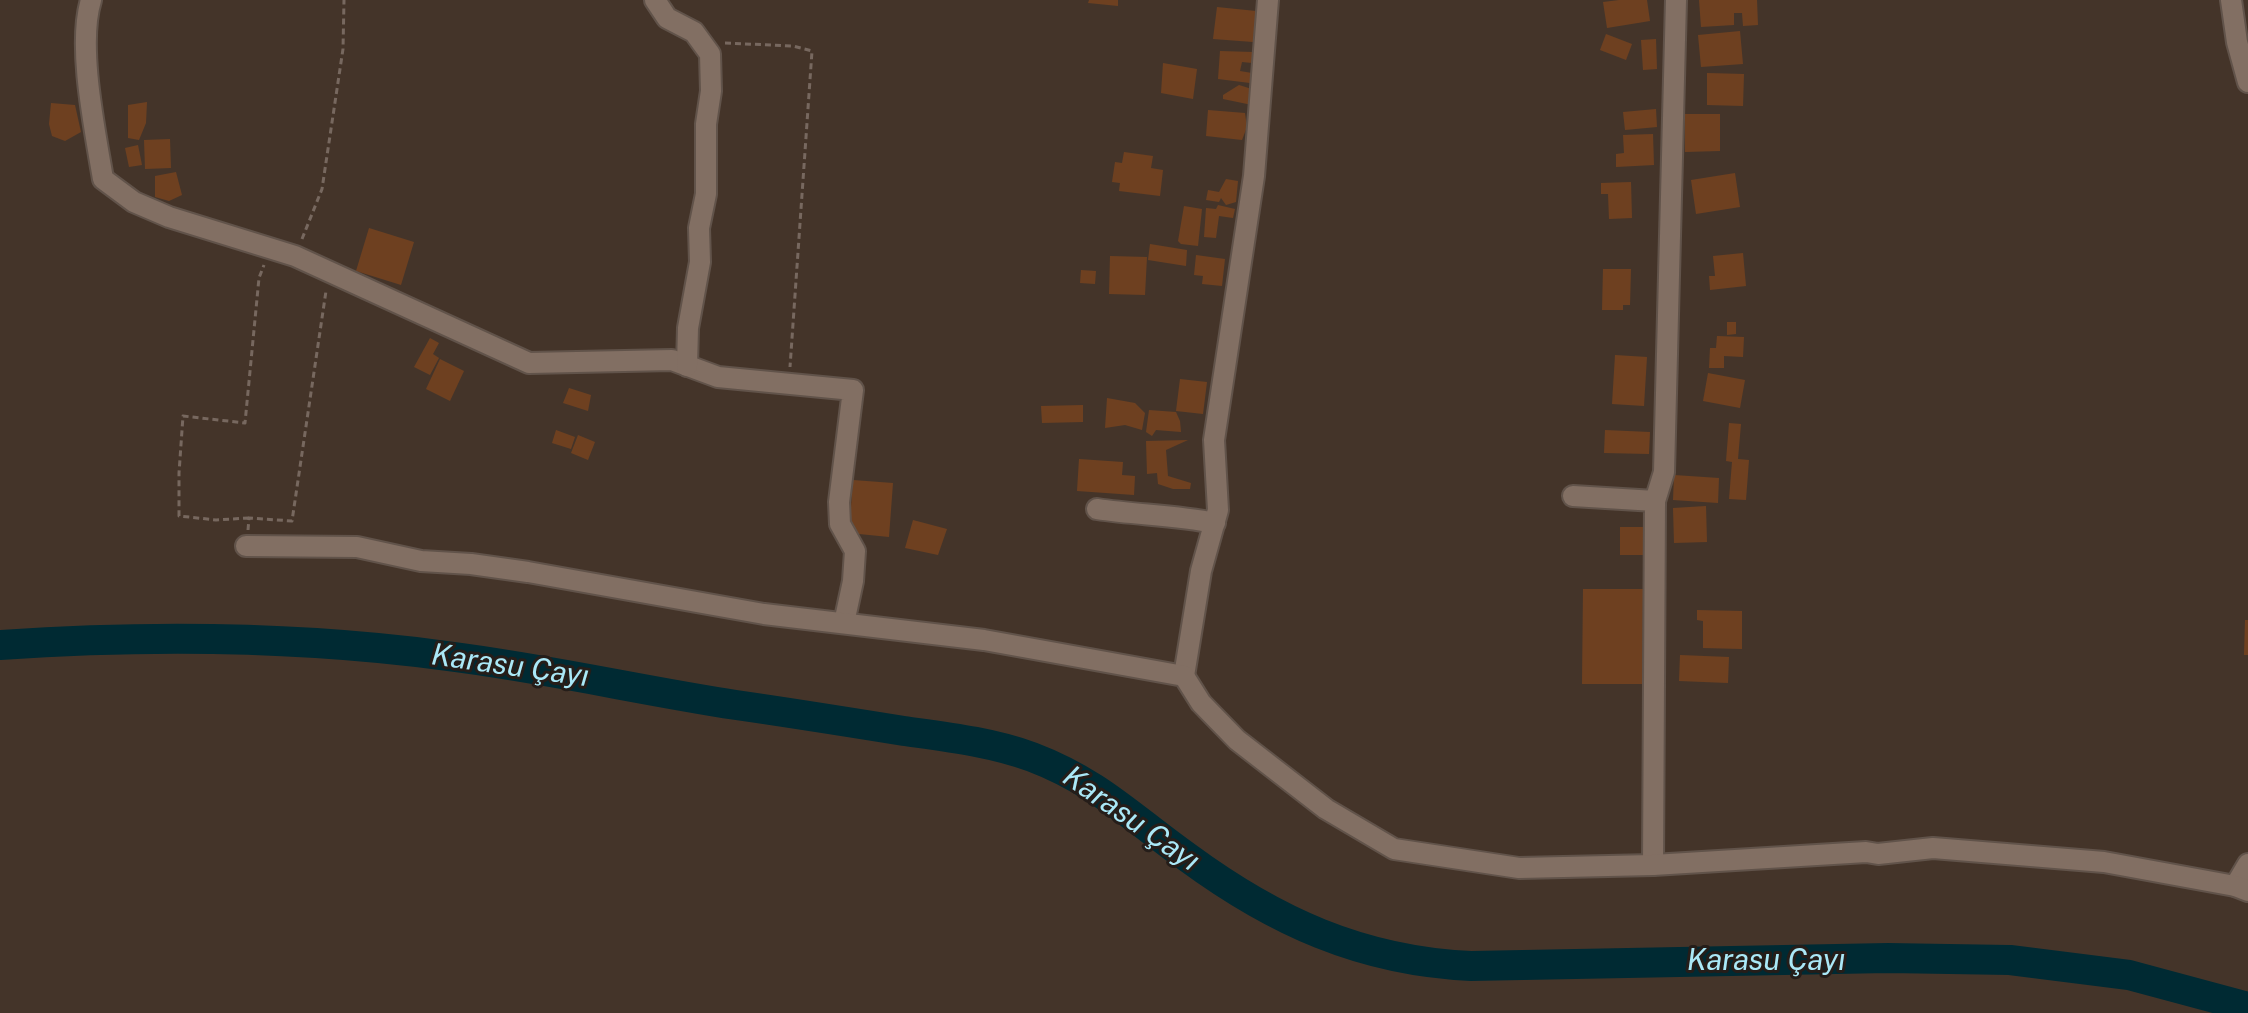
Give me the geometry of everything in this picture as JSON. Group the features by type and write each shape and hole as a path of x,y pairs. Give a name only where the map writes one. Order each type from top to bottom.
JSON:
{"street":[{"path":"91,0 86,18 91,107 103,179 134,202 169,217 271,246 529,363 672,360 718,377 853,390 839,502 840,524 861,548 844,623"},
{"path":"655,0 667,18 694,32 710,54 706,194 699,228 700,262 688,328 687,366"},
{"path":"1268,0 1254,176 1214,440 1218,510 1201,571 1184,676 1201,703 1237,740 1326,809 1394,849 1519,868 1653,865 1866,852 1878,854 1933,848 2104,862 2241,889 2248,864"},
{"path":"1653,865 1655,501 1664,472 1676,0"},
{"path":"2231,0 2237,42 2248,82"},
{"path":"1573,496 1655,501"},
{"path":"1097,509 1152,513 1215,523"},
{"path":"246,546 357,547 421,561 528,572 750,611 984,640 1184,676"}],"path":[{"path":"295,256 322,189 343,49 344,0"},
{"path":"702,42 793,46 812,51 789,384"},
{"path":"271,246 259,278 245,423 183,416 179,516 292,521 329,271"},
{"path":"246,546 249,518"}],"building":[{"path":"1089,0 1118,0 1118,6 1088,3"},
{"path":"1647,0 1650,21 1607,28 1603,2"},
{"path":"1699,0 1757,0 1758,25 1743,26 1742,13 1734,13 1734,25 1701,27"},
{"path":"1217,7 1256,11 1253,42 1213,39"},
{"path":"1740,31 1743,64 1701,67 1698,35"},
{"path":"1606,34 1632,44 1626,60 1600,50"},
{"path":"1656,39 1657,69 1643,70 1641,40"},
{"path":"1220,51 1253,52 1252,63 1242,62 1240,71 1252,73 1250,83 1218,79"},
{"path":"1163,63 1197,69 1193,99 1161,93"},
{"path":"1707,73 1744,74 1743,106 1707,105"},
{"path":"1239,85 1255,90 1252,105 1223,99 1223,95"},
{"path":"147,102 146,123 139,140 128,138 128,105"},
{"path":"51,103 75,105 81,132 65,141 52,136 49,124"},
{"path":"1656,109 1657,127 1625,130 1623,112"},
{"path":"1208,110 1245,113 1247,127 1242,140 1206,136"},
{"path":"1685,114 1720,114 1720,151 1685,152"},
{"path":"1653,134 1654,165 1616,167 1616,154 1624,153 1623,135"},
{"path":"170,139 171,168 145,169 144,140"},
{"path":"138,145 142,165 129,167 125,148"},
{"path":"1124,152 1153,156 1151,168 1163,170 1160,196 1119,191 1120,183 1112,182 1115,162 1122,163"},
{"path":"176,172 182,195 169,201 155,197 155,176"},
{"path":"1735,173 1740,207 1696,214 1691,180"},
{"path":"1226,179 1238,181 1236,202 1226,205 1221,198 1219,202 1206,200 1208,190 1219,192"},
{"path":"1631,182 1632,218 1609,219 1608,194 1601,194 1601,183"},
{"path":"1218,205 1235,209 1233,218 1219,216 1216,238 1204,237 1206,208 1216,209"},
{"path":"1184,206 1202,209 1198,246 1178,241"},
{"path":"369,228 414,242 401,285 356,271"},
{"path":"1150,244 1187,250 1186,266 1148,260"},
{"path":"1743,253 1746,286 1710,290 1709,276 1715,276 1713,256"},
{"path":"1196,255 1225,259 1222,286 1202,284 1203,276 1194,275"},
{"path":"1110,256 1147,257 1145,295 1109,294"},
{"path":"1603,269 1631,269 1630,305 1623,305 1623,310 1602,310"},
{"path":"1081,270 1096,271 1095,284 1080,283"},
{"path":"1727,322 1736,322 1736,334 1727,335"},
{"path":"1717,336 1744,337 1743,357 1724,356 1724,368 1709,368 1710,348 1716,348"},
{"path":"430,338 439,343 433,354 439,358 430,375 414,367"},
{"path":"1615,355 1647,357 1644,406 1612,404"},
{"path":"440,359 464,371 450,401 426,389"},
{"path":"1708,373 1745,380 1740,408 1703,401"},
{"path":"1180,379 1207,382 1203,414 1176,411"},
{"path":"569,388 591,395 588,411 563,403"},
{"path":"1107,398 1135,403 1145,413 1142,430 1125,425 1105,428"},
{"path":"1083,405 1083,422 1042,423 1041,406"},
{"path":"1149,410 1176,412 1181,432 1156,430 1152,436 1146,432"},
{"path":"1729,423 1741,424 1738,459 1749,460 1746,500 1729,499 1732,462 1726,461"},
{"path":"556,430 575,437 571,449 552,443"},
{"path":"1605,430 1650,432 1649,454 1604,453"},
{"path":"578,435 595,442 588,460 571,453"},
{"path":"1188,440 1166,450 1168,476 1191,483 1190,489 1173,489 1158,484 1157,473 1147,474 1146,441"},
{"path":"1079,459 1123,462 1122,475 1135,476 1134,495 1077,491"},
{"path":"1674,475 1719,478 1718,503 1673,500"},
{"path":"853,480 893,483 889,537 849,533"},
{"path":"1706,506 1707,542 1674,543 1673,508"},
{"path":"913,520 947,529 938,555 905,548"},
{"path":"1620,527 1646,527 1647,555 1620,555"},
{"path":"1583,589 1643,589 1642,684 1582,684"},
{"path":"1697,610 1742,611 1742,649 1703,648 1703,621 1697,620"},
{"path":"2245,620 2248,620 2248,655 2244,655"},
{"path":"1680,655 1729,657 1728,683 1679,681"}],"waterway":[{"name":"Karasu Çayı","path":"0,645 224,639 391,649 519,667 985,744 1032,757 1096,789 1220,880 1286,918 1356,946 1431,963 1471,966 1888,958 2010,960 2129,975 2248,1007"}]}
